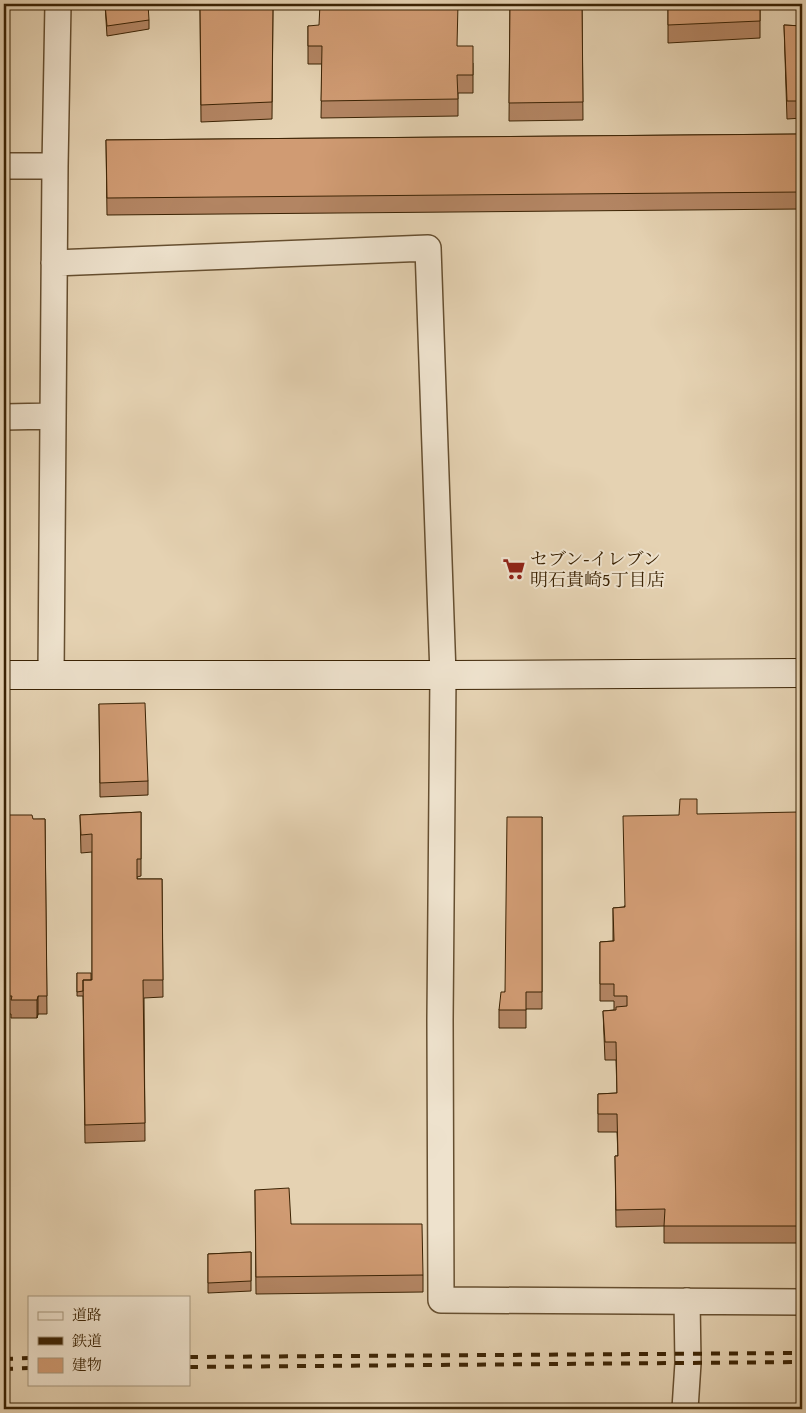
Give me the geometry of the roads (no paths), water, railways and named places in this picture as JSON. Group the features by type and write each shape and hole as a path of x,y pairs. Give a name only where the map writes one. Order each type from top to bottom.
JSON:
{"street":[{"path":"51,674 58,4"},
{"path":"4,166 55,166"},
{"path":"54,263 428,248 443,676 440,1010 441,1300 802,1302"},
{"path":"4,417 53,416"},
{"path":"4,675 443,676 802,673"},
{"path":"685,1409 688,1363 687,1301"}],"railway":[{"path":"190,1357 802,1353"},
{"path":"4,1359 28,1358"},
{"path":"190,1367 802,1362"},
{"path":"4,1369 28,1368"}],"place":[{"name":"セブン-イレブン 明石貴崎5丁目店","path":"514,569"}]}
